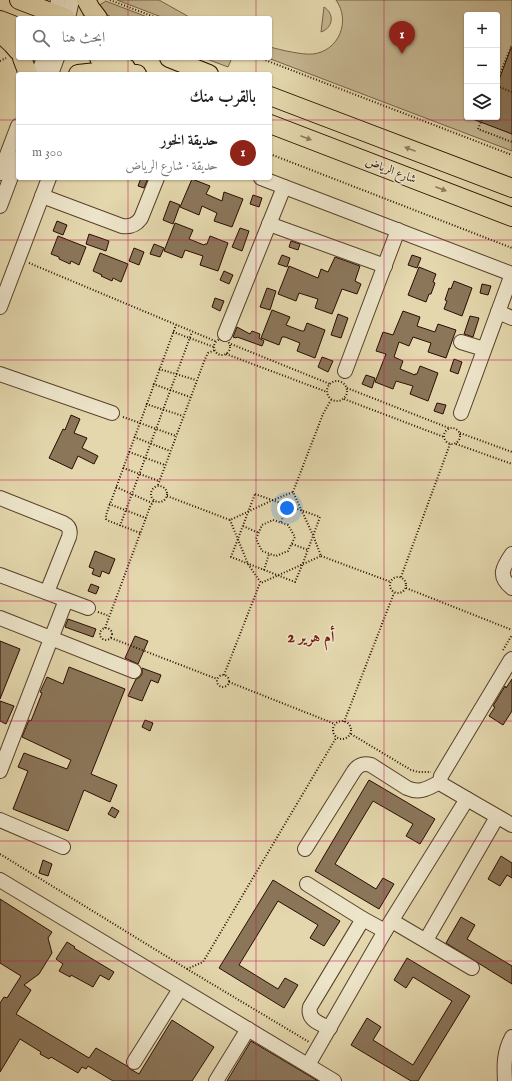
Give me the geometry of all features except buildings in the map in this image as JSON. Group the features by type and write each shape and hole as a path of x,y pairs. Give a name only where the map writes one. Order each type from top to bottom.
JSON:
{"main road":[{"path":"19,0 57,14"},
{"path":"86,0 96,16"},
{"path":"0,20 16,26"},
{"path":"0,33 16,49"},
{"path":"23,60 27,72"},
{"path":"104,60 136,72"},
{"path":"173,60 205,72"},
{"path":"272,97 512,188"},
{"name":"شارع الرياض","path":"272,125 512,217"}],"street":[{"path":"57,14 72,0"},
{"path":"39,72 43,60"},
{"path":"52,72 56,60"},
{"path":"0,172 16,131"},
{"path":"0,206 16,163"},
{"path":"0,305 48,180"},
{"path":"42,196 128,227 133,226 141,218 156,180"},
{"path":"267,180 512,274 461,413"},
{"path":"224,340 284,187"},
{"path":"269,224 385,266"},
{"path":"345,371 398,230"},
{"path":"498,312 512,318"},
{"path":"461,342 484,349"},
{"path":"0,374 112,413"},
{"path":"0,498 63,523 70,530 69,537 47,592"},
{"path":"512,554 505,565 503,577 506,583 512,588"},
{"path":"0,574 88,608"},
{"path":"0,771 66,600"},
{"path":"0,618 134,671"},
{"path":"305,849 354,771 361,764 371,765 412,790 417,791 422,790 441,777 512,659"},
{"path":"426,940 507,819 447,788 441,777"},
{"path":"308,1065 389,926 466,799"},
{"path":"0,820 63,847"},
{"path":"0,880 334,1081"},
{"path":"306,884 363,919 389,926 426,940 472,968"},
{"path":"330,1028 311,1018 309,1011 310,1007 363,919"},
{"path":"134,1062 180,988"},
{"path":"216,1081 248,1029"},
{"path":"505,1081 504,1061 512,1037"}],"path":[{"path":"110,0 152,16"},
{"path":"500,74 512,47"},
{"path":"265,60 512,155"},
{"path":"500,87 512,92"},
{"path":"482,120 478,129 512,142"},
{"path":"272,155 512,248"},
{"path":"18,259 192,332 224,340 330,384"},
{"path":"140,533 108,521 106,519 106,515 176,324"},
{"path":"173,332 214,349 219,354 226,354 327,392"},
{"path":"120,526 192,332"},
{"path":"106,628 140,533 153,502 150,495 152,489 158,485 196,380 208,353 224,340"},
{"path":"224,340 230,349 226,354"},
{"path":"159,369 196,380"},
{"path":"347,388 344,399 338,402 329,398 327,392 328,386 337,381 341,382 347,388 512,452"},
{"path":"153,384 190,397"},
{"path":"344,399 444,437 450,444 456,444 512,464"},
{"path":"321,556 293,492 323,414 331,400"},
{"path":"146,404 184,416"},
{"path":"112,413 176,436"},
{"path":"444,437 444,433 449,428"},
{"path":"456,444 460,439 460,433"},
{"path":"134,437 171,451"},
{"path":"401,577 450,444"},
{"path":"129,452 165,465"},
{"path":"123,468 159,481"},
{"path":"158,485 164,487 167,496"},
{"path":"116,487 153,502 163,501 167,496"},
{"path":"167,496 230,520 293,492"},
{"path":"255,494 273,500 320,517 295,582 230,557 255,494"},
{"path":"109,504 146,518"},
{"path":"281,522 288,505"},
{"path":"230,520 248,564 261,583"},
{"path":"273,520 288,525 295,537 288,551 276,556 262,551 256,539 259,532 262,525 273,520"},
{"path":"243,526 259,532"},
{"path":"292,544 308,550"},
{"path":"264,570 270,554"},
{"path":"217,679 224,675 261,583 321,556 391,582"},
{"path":"401,577 406,580 406,588 402,593 394,593 391,588 393,578 401,577"},
{"path":"406,588 512,630"},
{"path":"344,722 394,593"},
{"path":"106,628 111,630 111,638 106,641 100,638 100,630 106,628"},
{"path":"111,638 217,679"},
{"path":"224,675 228,678 229,682 335,724 339,722 347,723 351,728 351,734 342,740 336,738 333,733 335,724"},
{"path":"217,679 220,687 227,686 229,682"},
{"path":"351,734 411,770 441,777"},
{"path":"187,969 203,962 336,738"},
{"path":"0,854 318,1048"}],"shaded area":[{"path":"117,0 159,0 187,16 159,16"},
{"path":"336,0 512,0 512,151 272,60 272,47 308,54 322,52 336,41 342,26 340,8"},
{"path":"106,1 145,16 110,16 103,13 100,6"},
{"path":"324,7 330,13 331,21 328,27 321,32"},
{"path":"209,60 231,60 228,67"}],"place":[{"name":"حديقة الخور","path":"402,54"}],"district":[{"name":"أم هرير 2","path":"311,636"}]}
